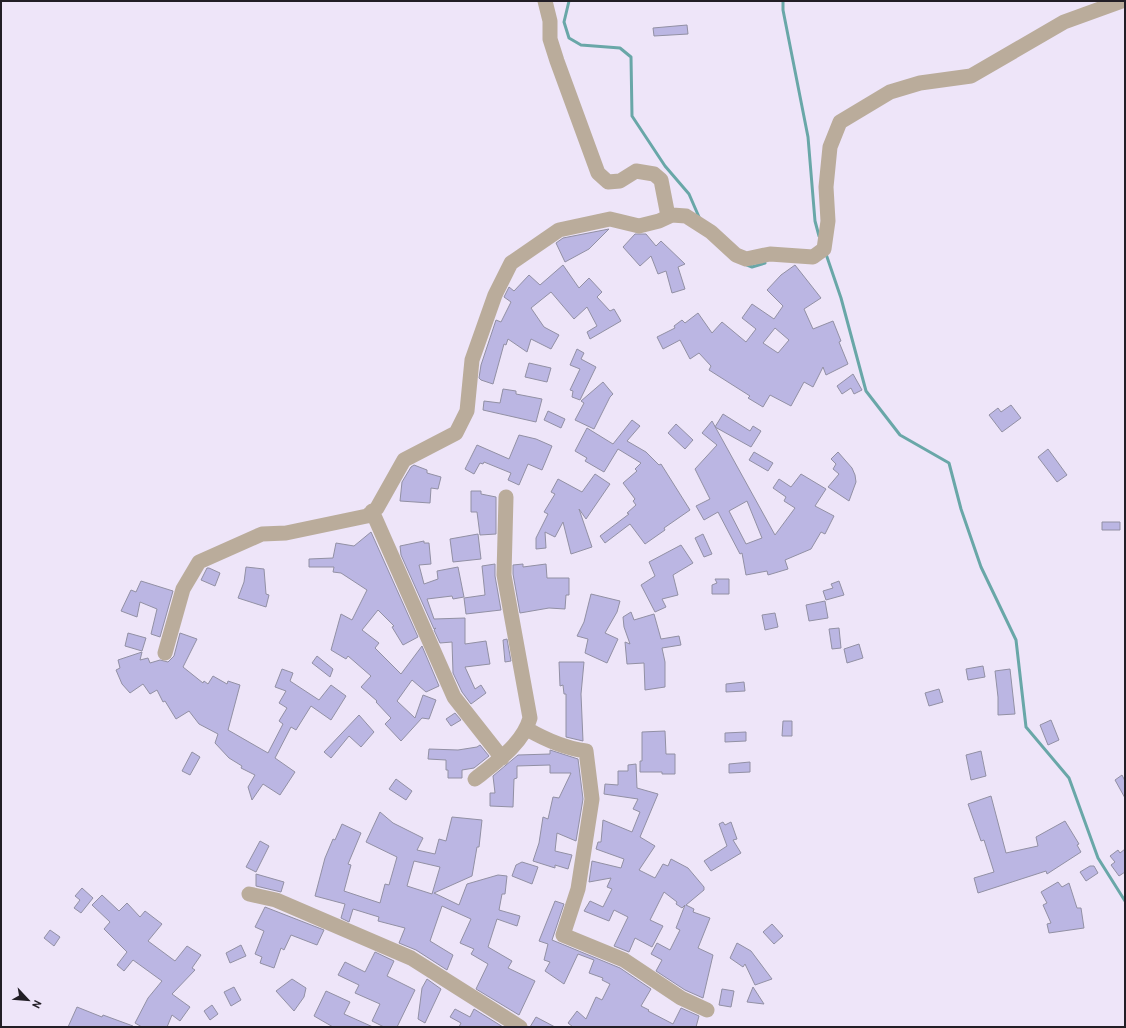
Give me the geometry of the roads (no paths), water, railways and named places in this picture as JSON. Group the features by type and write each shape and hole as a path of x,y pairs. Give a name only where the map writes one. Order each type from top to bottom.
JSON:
{"street":[{"path":"545,1 550,21 550,39 598,173 608,182 620,182 636,171 654,174 661,180 668,216"},
{"path":"165,653 183,589 199,562 262,534 286,533 345,522 366,516 377,508 404,460 456,433 467,411 472,360 495,295 511,263 559,230 610,219 638,226 659,221 672,214 686,216 711,232 736,255 746,259 770,254 813,257 824,249 828,221 826,187 830,147 840,122 890,92 920,83 971,76 1064,22 1122,1"},
{"path":"475,779 502,758 527,729 530,718 504,575 506,498"},
{"path":"372,511 454,697 502,758"},
{"path":"527,729 570,749 586,751 592,798 578,888 563,935 624,960 681,998 707,1010"},
{"path":"249,894 276,900 411,958 520,1027"}],"waterway":[{"path":"569,1 564,22 569,38 581,45 620,48 631,57 632,116 665,166 689,194 699,217"},
{"path":"783,1 783,10 808,137 815,221 819,236"},
{"path":"826,254 841,298 866,391 900,435 949,463 961,509 981,567 1016,640 1026,727 1069,778 1098,858 1125,901"},
{"path":"747,265 752,267 765,263"}]}
